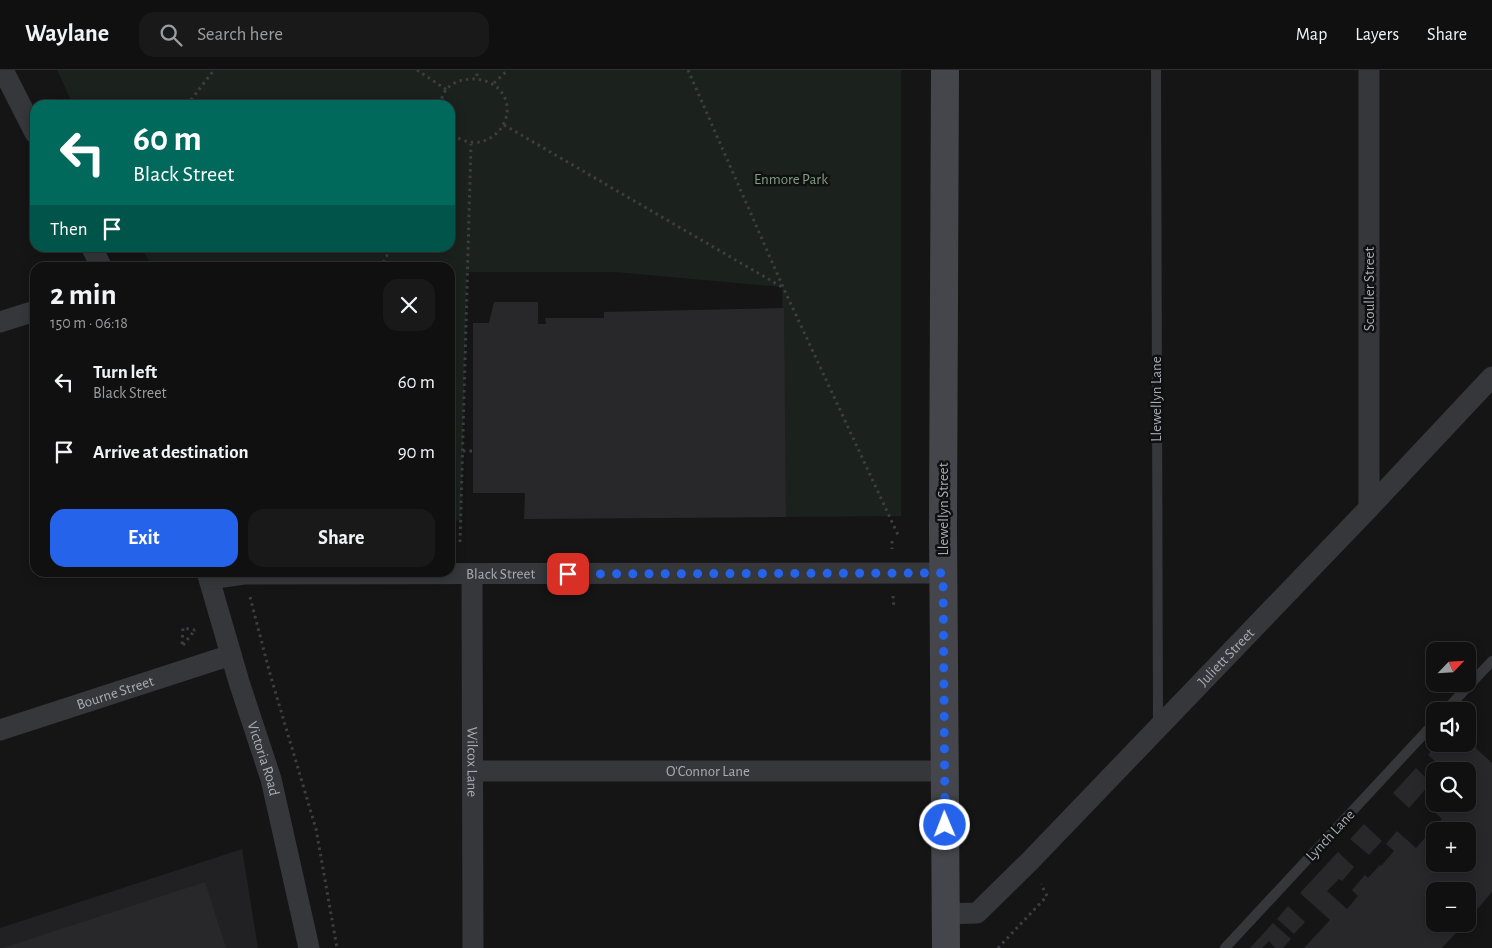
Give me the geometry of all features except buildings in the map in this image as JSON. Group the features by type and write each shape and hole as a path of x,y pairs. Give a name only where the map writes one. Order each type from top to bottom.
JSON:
{"street":[{"path":"3,70 30,123"},
{"name":"Llewellyn Street","path":"945,70 943,573 946,948"},
{"name":"Scouller Street","path":"1369,70 1369,508"},
{"path":"0,322 30,313"},
{"name":"Juliett Street","path":"945,914 976,913 1030,861 1492,377"},
{"name":"Black Street","path":"455,574 943,573"},
{"name":"Wilcox Lane","path":"472,574 474,948"},
{"name":"Victoria Road","path":"208,577 271,779 309,948"},
{"name":"Bourne Street","path":"0,730 231,655"},
{"name":"O'Connor Lane","path":"473,771 944,772"}],"lane":[{"name":"Llewellyn Lane","path":"1156,70 1158,728"},
{"path":"1454,702 1492,661"},
{"name":"Lynch Lane","path":"1224,948 1426,732"}],"path":[{"path":"191,100 214,70"},
{"path":"418,70 447,90"},
{"path":"477,70 477,76"},
{"path":"494,83 508,70"},
{"path":"688,70 783,287 899,538"},
{"path":"442,100 447,90 455,82 463,78 477,76 483,76 494,83 506,99 508,109 504,125 494,136 471,144 455,136"},
{"path":"504,125 783,287"},
{"path":"460,542 471,144"},
{"path":"463,451 472,452"},
{"path":"185,654 182,645 182,628 195,630 202,628"},
{"path":"182,645 195,630"},
{"path":"998,948 1047,896"}],"shaded area":[{"path":"242,849 258,948 0,948 0,928"}],"green space":[{"name":"Enmore Park","path":"57,70 901,70 901,516 786,517 782,287 615,272 467,272 461,520 455,521 455,262 150,262 144,252 455,252 455,100 71,100"}],"route":[{"path":"568,574 943,573 945,825"}]}
